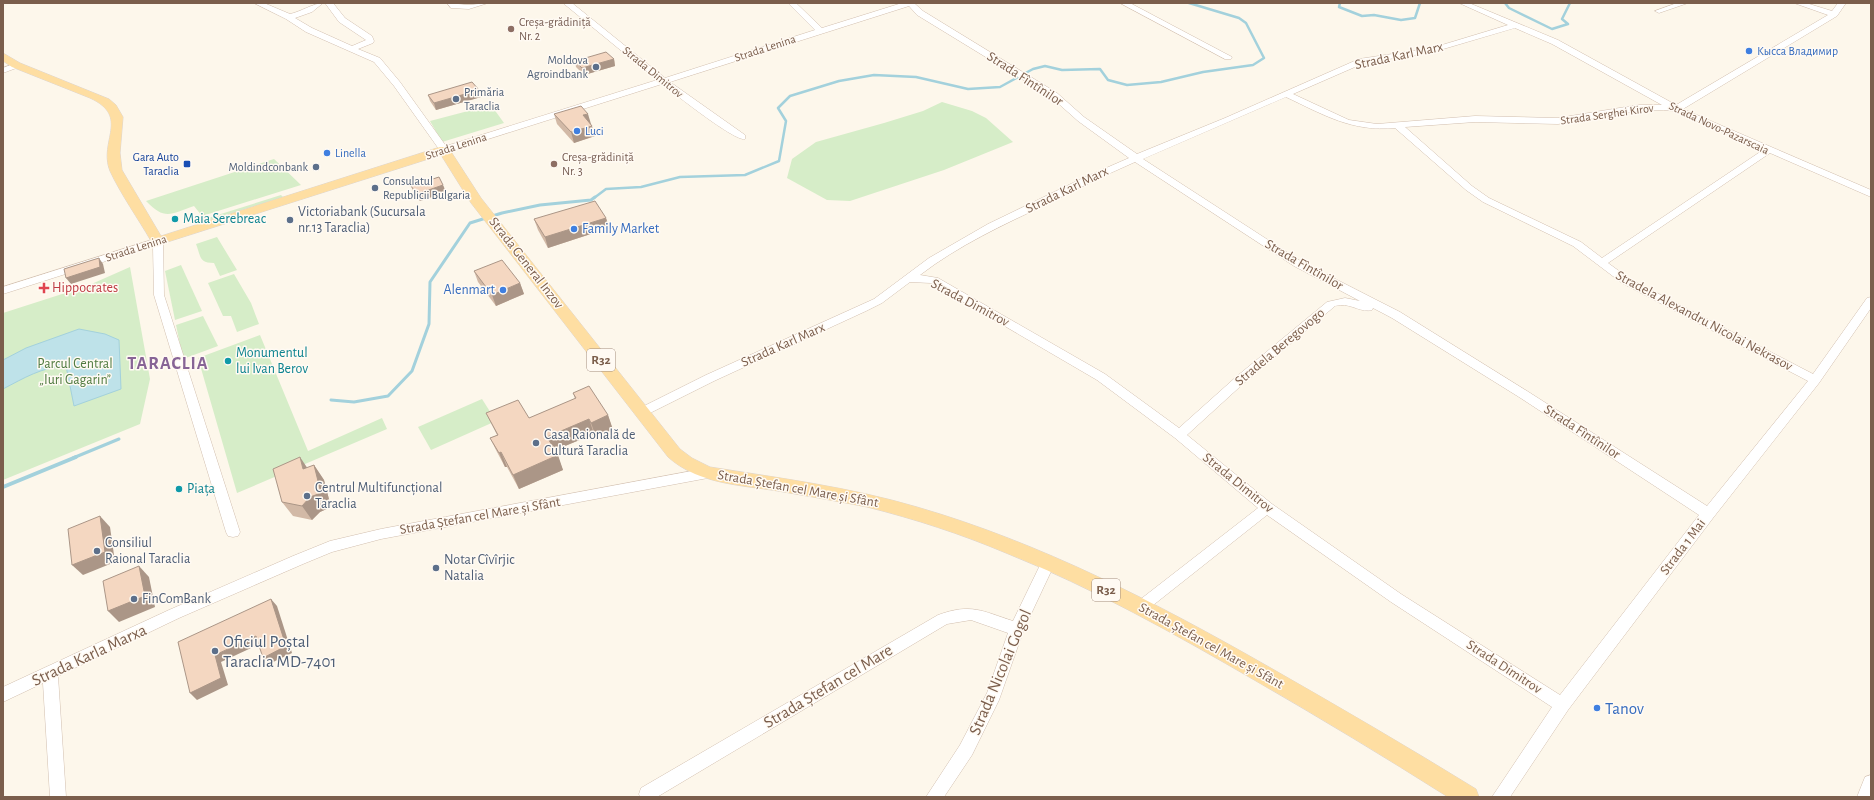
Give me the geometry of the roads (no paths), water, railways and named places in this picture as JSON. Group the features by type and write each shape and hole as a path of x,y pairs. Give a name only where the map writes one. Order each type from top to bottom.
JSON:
{"main road":[{"path":"3,56 16,65 94,96 105,101 112,107 117,117 114,153 116,170 158,241"},
{"name":"Strada General Inzov","path":"444,150 476,200 642,412 683,461 696,469 708,473"},
{"name":"Strada Lenina","path":"158,241 444,150"},
{"name":"Strada Ștefan cel Mare și Sfânt","path":"708,473 853,497 918,514 984,536 1048,563 1142,606 1225,652 1384,744 1468,797"}],"street":[{"name":"Strada General Inzov","path":"258,3 289,17 309,30 372,57 381,64 444,150"},
{"path":"289,17 308,11 319,3"},
{"path":"329,3 342,20 369,38 370,41 367,43 351,49"},
{"path":"451,3 459,8 484,3"},
{"name":"Strada Dimitrov","path":"568,3 662,81 742,137"},
{"path":"792,3 820,31"},
{"name":"Strada Lenina","path":"444,150 910,3"},
{"name":"Strada Fîntînilor","path":"910,3 920,13 1054,95 1107,139 1298,264 1396,315 1708,514"},
{"path":"1124,3 1228,58"},
{"name":"Strada Novo-Pazarscaia","path":"1463,3 1554,42 1676,108 1768,151 1871,194"},
{"path":"1659,11 1684,3"},
{"path":"1798,3 1834,14"},
{"path":"1676,108 1834,14 1842,3"},
{"name":"Strada Karl Marx","path":"642,412 710,378 878,301 933,260 992,226 1136,158 1288,95 1362,61 1433,50 1515,25"},
{"path":"3,71 16,65"},
{"name":"Strada Serghei Kirov","path":"1288,95 1348,122 1377,127 1475,119 1558,121 1638,108 1676,108"},
{"name":"Stradela Alexandru Nicolai Nekrasov","path":"1398,126 1469,188 1486,200 1577,244 1591,253 1601,263 1626,281 1815,380"},
{"path":"1601,263 1768,151"},
{"path":"158,241 159,296 182,374 233,532"},
{"name":"Strada Lenina","path":"3,291 158,241"},
{"name":"Strada Dimitrov","path":"907,278 934,280 1101,377 1178,435 1267,508 1396,598 1562,705"},
{"name":"Stradela Beregovogo","path":"1178,435 1240,380 1331,304 1340,300 1347,300 1373,310 1396,315"},
{"name":"Strada 1 Mai","path":"1500,797 1562,705 1708,514 1815,380 1871,300"},
{"name":"Strada Ștefan cel Mare și Sfânt","path":"174,614 330,546 352,540 708,473"},
{"path":"1142,606 1267,508"},
{"name":"Strada Nicolai Gogol","path":"934,797 966,750 994,695 1017,629 1048,563"},
{"name":"Strada Karla Marxa","path":"3,695 174,614"},
{"name":"Strada Ștefan cel Mare","path":"647,794 943,619 958,615 971,614 1017,629"},
{"path":"50,673 58,797"},
{"path":"1865,797 1871,783"}],"water":[{"path":"79,329 105,334 119,340 121,389 74,406 66,366 49,368 26,377 3,389 3,360 26,348"}],"waterway":[{"path":"594,198 606,189 641,187 680,177 745,175 779,161 786,121 778,108 790,96 839,81 874,75 916,77 968,89 1000,87 1033,69 1045,66 1062,70 1100,69 1108,80 1127,85 1161,82 1203,72 1253,65 1264,58 1246,23 1239,18 1189,3"},
{"path":"1340,3 1339,7 1362,16 1374,15 1401,20 1415,18 1420,3"},
{"path":"1505,3 1509,8 1552,29 1568,24 1562,19 1570,3"},
{"path":"331,400 354,402 388,396 412,371 429,324 430,282 470,223 502,213 540,205 591,200 595,197"},
{"path":"73,458 119,439"},
{"path":"3,487 76,457"}],"place":[{"name":"Creșa-grădiniță Nr. 2","path":"511,29"},
{"name":"Кысса Владимир","path":"1749,51"},
{"name":"Moldova Agroindbank","path":"596,67"},
{"name":"Primăria Taraclia","path":"456,99"},
{"name":"Luci","path":"577,131"},
{"name":"Linella","path":"327,153"},
{"name":"Gara Auto Taraclia","path":"187,164"},
{"name":"Creșa-grădiniță Nr. 3","path":"554,164"},
{"name":"Moldindconbank","path":"316,167"},
{"name":"Consulatul Republicii Bulgaria","path":"375,188"},
{"name":"Maia Serebreac","path":"175,219"},
{"name":"Victoriabank (Sucursala nr.13 Taraclia)","path":"290,220"},
{"name":"Family Market","path":"574,229"},
{"name":"Hippocrates","path":"44,288"},
{"name":"Alenmart","path":"503,290"},
{"name":"Monumentul lui Ivan Berov","path":"228,361"},
{"name":"Casa Raională de Cultură Taraclia","path":"536,443"},
{"name":"Piața","path":"179,489"},
{"name":"Centrul Multifuncțional Taraclia","path":"307,496"},
{"name":"Consiliul Raional Taraclia","path":"97,551"},
{"name":"Notar Cîvîrjic Natalia","path":"436,568"},
{"name":"FinComBank","path":"134,599"},
{"name":"Oficiul Poștal Taraclia MD-7401","path":"215,651"},
{"name":"Tanov","path":"1597,708"}],"district":[{"name":"TARACLIA","path":"168,364"}],"park label":[{"name":"Parcul Central „Iuri Gagarin”","path":"75,372"}]}
